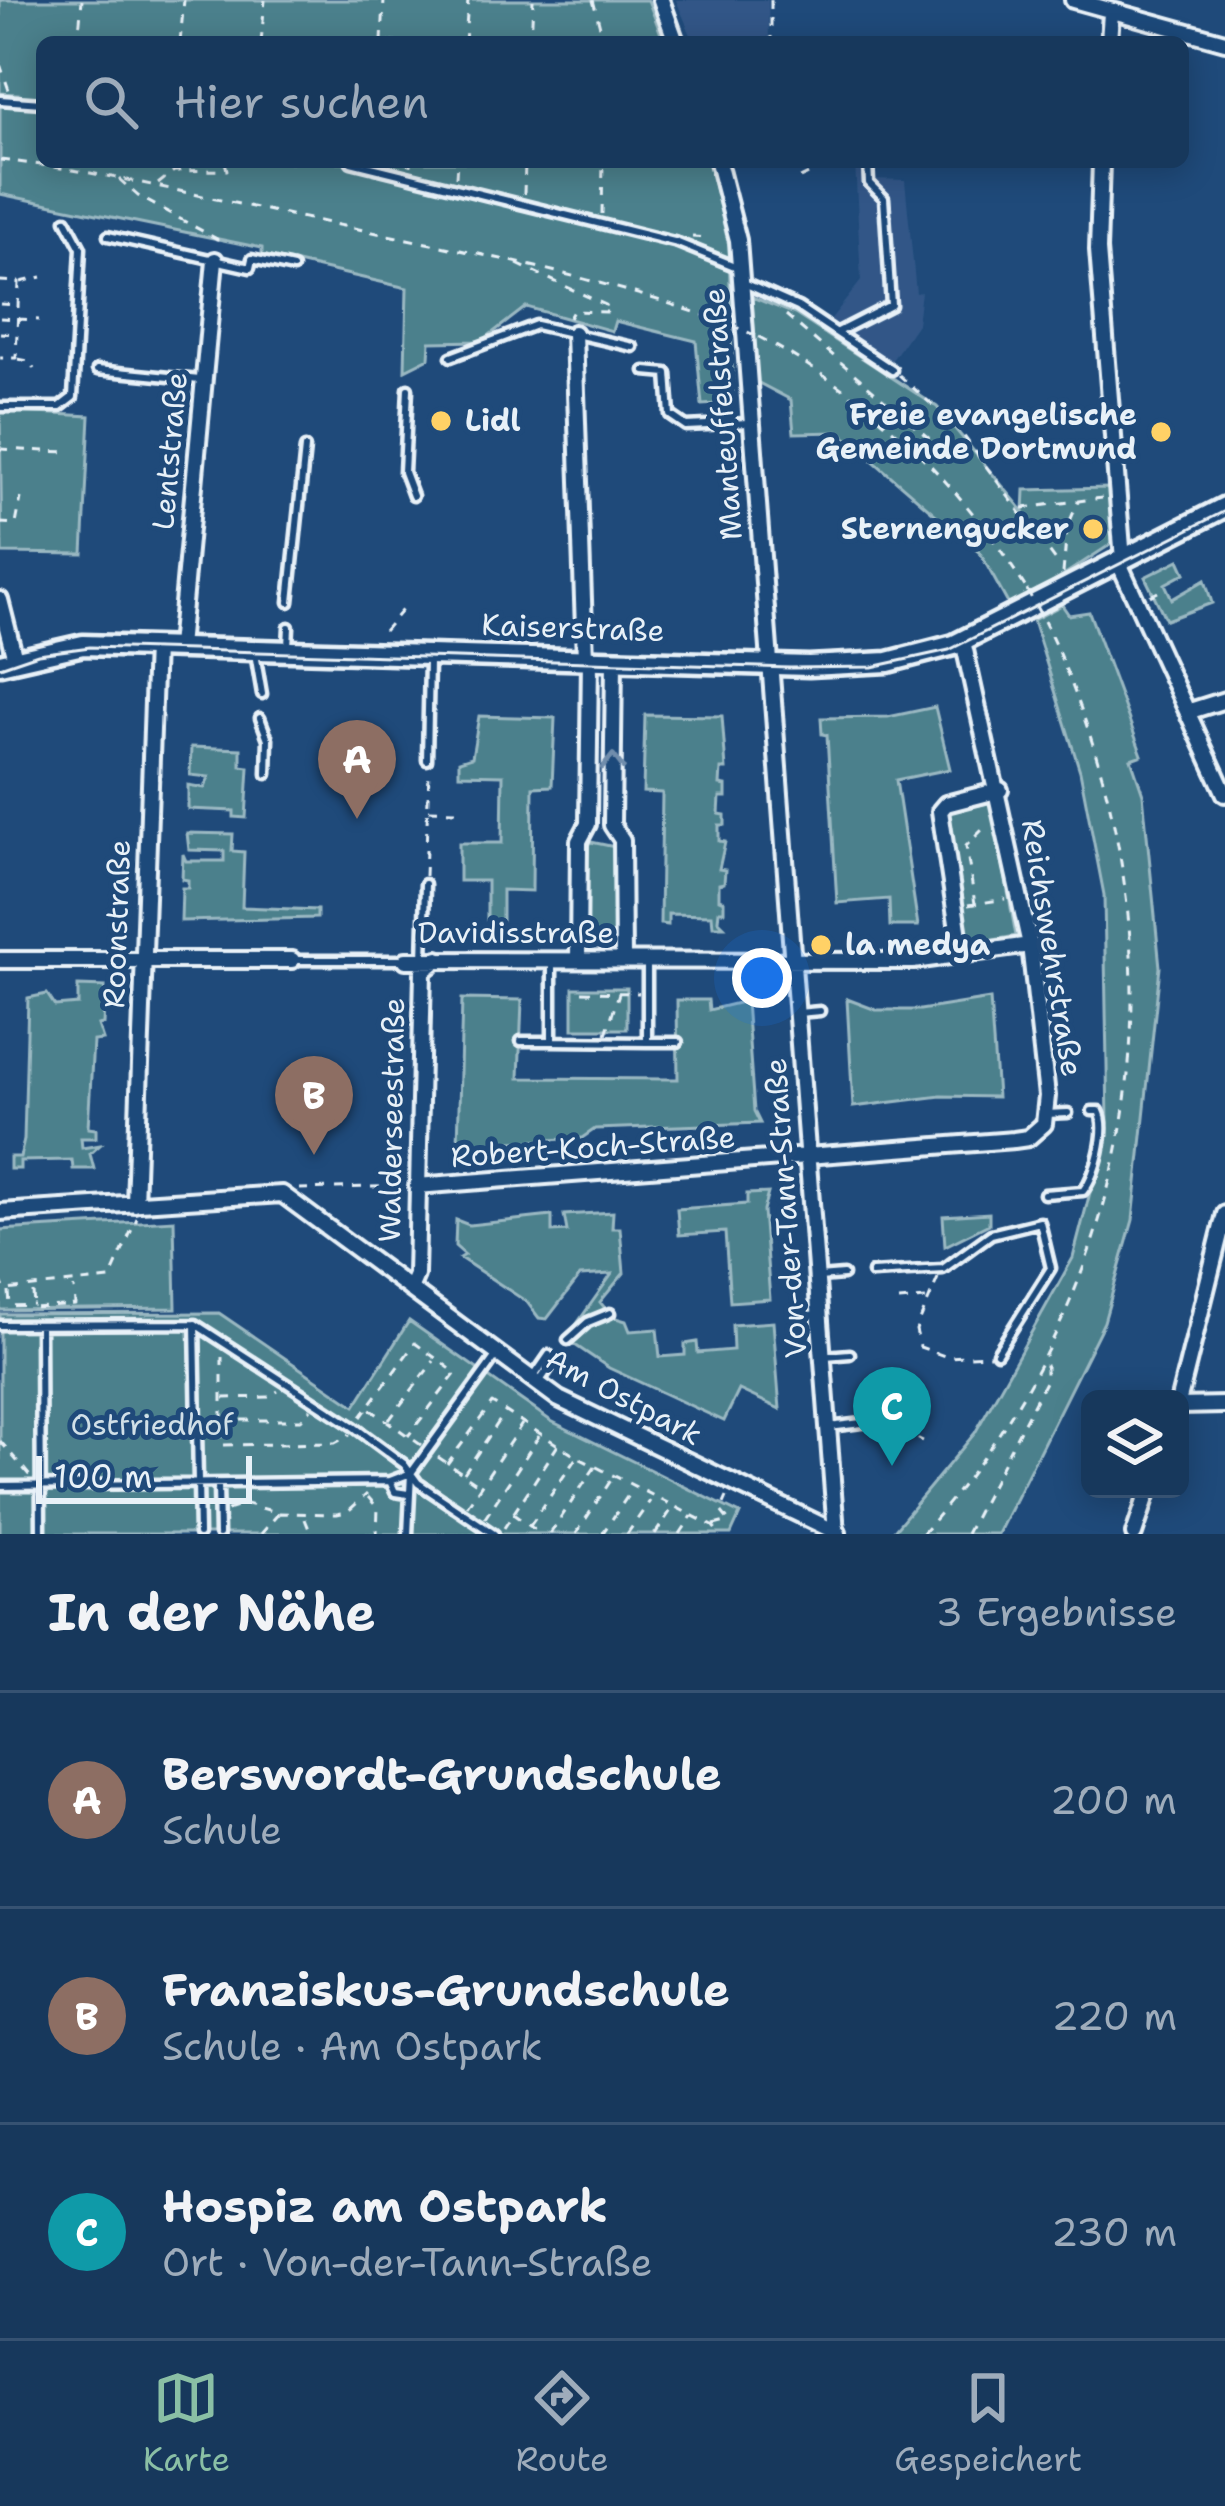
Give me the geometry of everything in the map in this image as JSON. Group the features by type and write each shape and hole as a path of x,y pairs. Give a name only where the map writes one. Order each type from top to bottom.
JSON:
{"main road":[{"name":"Kaiserstraße","path":"7,661 83,645 870,664 963,641 1225,507"}],"street":[{"path":"661,0 674,36"},
{"path":"1073,0 1225,42"},
{"path":"1109,36 1111,13"},
{"name":"Manteuffelstraße","path":"720,168 733,211 741,275 769,664"},
{"path":"1101,168 1098,250 1121,562 1225,794"},
{"name":"Lentstraße","path":"179,647 215,260"},
{"path":"574,333 588,659 588,824 579,842 578,959"},
{"path":"0,600 7,661"},
{"name":"Reichswehrstraße","path":"963,641 1000,790 1030,945 1046,1114"},
{"name":"Roonstraße","path":"135,1204 154,646"},
{"path":"614,659 612,825 622,840 622,959"},
{"name":"Von-der-Tann-Straße","path":"769,664 838,1533"},
{"path":"1190,711 1225,700"},
{"name":"Reichswehrstraße","path":"962,956 941,806 1000,790"},
{"path":"588,824 612,825"},
{"name":"Davidisstraße","path":"406,960 962,956 1030,945"},
{"name":"Davidisstraße","path":"0,960 292,960"},
{"name":"Walderseestraße","path":"410,1289 416,1275 414,1186 428,963"},
{"name":"Robert-Koch-Straße","path":"414,1186 810,1160 1028,1138 1044,1124 1046,1114"},
{"path":"0,1211 284,1192"},
{"name":"Am Ostpark","path":"284,1192 534,1383 838,1533"},
{"path":"1182,1390 1225,1214"},
{"path":"1189,1403 1225,1405"},
{"path":"1134,1534 1146,1498"}],"lane":[{"path":"0,100 36,102"},
{"path":"374,168 678,243 838,332 892,370"},
{"path":"838,332 891,304 884,198 869,183 868,168"},
{"path":"0,407 60,407 74,397 81,248 66,220"},
{"path":"108,236 250,268 252,259 293,268"},
{"path":"452,357 524,326 633,347"},
{"path":"97,370 204,380"},
{"path":"645,371 667,373 670,415 686,426 752,423"},
{"path":"408,389 404,472 413,496"},
{"path":"289,602 305,448"},
{"path":"288,650 289,627"},
{"path":"255,649 262,694"},
{"path":"427,760 429,654"},
{"path":"260,718 268,739 267,774"},
{"path":"425,884 428,963"},
{"path":"552,959 552,1041"},
{"name":"Davidisstraße","path":"292,960 406,960"},
{"path":"647,960 647,1042"},
{"path":"799,1012 820,1011"},
{"path":"521,1041 678,1042"},
{"path":"1044,1194 1083,1191 1090,1182 1104,1121 1099,1111 1092,1111"},
{"path":"1046,1114 1068,1112"},
{"path":"872,1273 938,1269 991,1234 1040,1222 1051,1268 997,1353"},
{"path":"820,1277 843,1275"},
{"path":"568,1340 588,1322 610,1313"},
{"path":"799,1316 822,1313"},
{"path":"195,1324 199,1534"},
{"path":"0,1325 195,1324 354,1427 497,1534"},
{"path":"40,1325 41,1534"},
{"path":"825,1356 850,1354"},
{"path":"408,1534 411,1473 496,1356"},
{"path":"534,1383 552,1357"},
{"path":"829,1426 878,1421"},
{"path":"0,1486 390,1481 411,1473"},
{"path":"390,1481 395,1492 408,1494"},
{"path":"218,1483 219,1534"}],"path":[{"path":"79,36 82,0"},
{"path":"181,36 184,0"},
{"path":"262,36 265,0"},
{"path":"382,36 384,0"},
{"path":"465,36 468,0"},
{"path":"531,36 533,0"},
{"path":"593,0 602,36"},
{"path":"771,0 771,36"},
{"path":"0,64 11,100"},
{"path":"0,160 36,165"},
{"path":"52,168 156,185 631,290 757,336 832,380 931,462 1027,590 1072,680 1109,791 1127,879 1134,983 1127,1091 1112,1176 1081,1277 1046,1352 961,1490 922,1534"},
{"path":"156,185 174,171 226,168"},
{"path":"456,179 457,168"},
{"path":"524,196 525,168"},
{"path":"602,215 603,168"},
{"path":"800,178 820,168"},
{"path":"118,178 138,196 217,239"},
{"path":"516,263 610,307 607,312 573,310 569,316"},
{"path":"11,368 18,319 13,271"},
{"path":"0,281 42,277"},
{"path":"769,303 836,353 918,427 931,440 931,462"},
{"path":"0,304 18,305"},
{"path":"0,318 39,320"},
{"path":"0,333 17,334"},
{"path":"0,358 29,361 34,369"},
{"path":"892,370 938,405 1021,508 1064,574"},
{"path":"0,449 67,452"},
{"path":"1021,508 1117,496"},
{"path":"0,523 16,524 20,497"},
{"path":"1059,565 1079,500"},
{"path":"1138,603 1166,588"},
{"path":"384,631 407,604"},
{"path":"505,622 520,635"},
{"path":"425,884 429,770"},
{"path":"974,904 966,846 1004,809"},
{"path":"427,810 456,811"},
{"path":"954,908 1020,897"},
{"path":"582,992 647,993"},
{"path":"606,1042 619,993"},
{"path":"284,1192 414,1186"},
{"path":"9,1290 110,1279 137,1222"},
{"path":"938,1269 916,1330 920,1347 947,1357 997,1353"},
{"path":"0,1279 9,1290 10,1306 75,1305 74,1286"},
{"path":"32,1288 34,1305"},
{"path":"899,1301 931,1298"},
{"path":"222,1341 222,1444"},
{"path":"197,1446 343,1442 415,1343 455,1372 408,1436"},
{"path":"966,1534 1046,1381 1046,1352"},
{"path":"388,1422 436,1359"},
{"path":"222,1399 269,1397 284,1382"},
{"path":"478,1382 492,1402 577,1457 693,1515 719,1534"},
{"path":"447,1464 492,1402"},
{"path":"223,1420 301,1420 315,1403"},
{"path":"368,1408 481,1486"},
{"path":"463,1474 506,1412"},
{"path":"878,1421 923,1441"},
{"path":"463,1513 523,1422"},
{"path":"481,1525 541,1434"},
{"path":"0,1441 40,1485"},
{"path":"497,1534 558,1445"},
{"path":"530,1526 577,1457"},
{"path":"550,1534 595,1467"},
{"path":"576,1534 613,1477"},
{"path":"219,1510 247,1504 304,1516 347,1512 367,1496 375,1481"},
{"path":"704,1534 711,1525 729,1521 721,1511 733,1484"},
{"path":"602,1534 633,1488"},
{"path":"367,1496 378,1508 377,1534"},
{"path":"627,1534 652,1498"},
{"path":"655,1534 674,1505"},
{"path":"261,1534 279,1514"},
{"path":"513,1514 541,1534"},
{"path":"680,1534 693,1515"},
{"path":"304,1516 311,1534"}],"shaded area":[{"path":"676,0 768,0 769,36 691,36"},
{"path":"855,168 873,168 874,179 905,180 916,293 921,292 917,324 890,363 830,320 861,281"}],"green space":[{"path":"0,0 648,0 662,36 36,36 36,168 710,168 729,246 733,403 702,405 696,341 615,321 612,331 526,307 482,341 430,342 429,358 405,370 407,288 262,255 262,248 0,194 0,105 16,94 0,93"},
{"path":"752,297 795,314 937,407 1024,512 1025,490 1108,488 1116,541 1011,609 980,553 840,432 794,433 791,400 757,382"},
{"path":"0,411 90,416 83,554 2,553"},
{"path":"1179,560 1185,573 1165,584 1172,599 1205,580 1212,603 1166,620 1145,577"},
{"path":"1062,605 1069,615 1089,612 1142,755 1131,759 1143,794 1160,967 1133,1220 1104,1322 998,1534 891,1534 975,1433 1073,1258 1108,1123 1104,895 1080,771 1033,620"},
{"path":"935,707 950,769 896,780 918,926 890,926 889,899 837,903 827,735 822,734 821,718 888,717"},
{"path":"645,715 722,716 726,769 721,769 720,785 726,786 726,797 720,797 719,814 725,815 725,825 719,825 719,841 725,842 719,869 725,870 724,883 719,884 724,911 719,911 718,920 724,926 713,926 712,915 668,914 668,925 660,924 662,793 643,792"},
{"path":"479,716 555,718 552,786 533,787 532,891 502,890 502,920 487,920 487,881 459,881 459,843 502,843 503,775 459,774 459,761 472,757"},
{"path":"191,747 241,749 241,766 249,767 246,818 234,817 234,811 188,809 188,785 205,788 209,777 190,775"},
{"path":"992,802 1016,936 966,945 948,812"},
{"path":"187,833 233,834 232,851 244,852 242,907 317,910 317,918 181,921 182,888 188,888 188,880 182,879 183,854 186,861 224,861 224,851 189,850"},
{"path":"591,842 615,847 614,945 585,943 586,846"},
{"path":"78,986 105,987 103,1024 98,1025 103,1040 93,1041 88,1128 96,1129 96,1138 81,1138 82,1148 100,1145 90,1154 94,1169 73,1169 72,1160 20,1161 20,1169 10,1169 10,1157 20,1157 24,1140 28,998 47,994 55,1006 78,1004"},
{"path":"573,988 627,988 627,1029 573,1029"},
{"path":"462,999 522,1000 519,1078 678,1079 677,1000 708,1000 709,1010 746,1001 754,1111 760,1123 595,1129 582,1138 458,1145"},
{"path":"847,999 876,1010 920,1010 990,999 997,1097 941,1096 853,1107"},
{"path":"768,1193 763,1211 770,1299 730,1302 725,1232 679,1235 677,1209 747,1204 747,1194"},
{"path":"613,1212 612,1228 620,1228 624,1273 600,1302 612,1317 626,1321 630,1331 657,1329 660,1357 685,1355 685,1344 697,1342 698,1353 733,1350 732,1325 773,1322 780,1409 739,1390 724,1421 609,1368 566,1339 612,1274 580,1276 547,1319 539,1318 527,1302 460,1258 465,1255 455,1246 456,1220 469,1225 552,1216 552,1232 567,1231 564,1215"},
{"path":"989,1213 989,1224 945,1246 943,1216"},
{"path":"174,1220 176,1308 0,1310 0,1230"},
{"name":"Ostfriedhof","path":"219,1313 355,1406 409,1321 551,1421 740,1514 731,1534 0,1534 0,1314"}],"tram line":[{"path":"0,667 38,654 90,647 872,667 949,650 1225,511"}],"place":[{"name":"Lidl","path":"441,421"},
{"name":"Freie evangelische Gemeinde Dortmund","path":"1161,432"},
{"name":"Sternengucker","path":"1093,529"},
{"name":"Berswordt-Grundschule","path":"357,819"},
{"name":"la medya","path":"821,945"},
{"name":"Franziskus-Grundschule","path":"314,1155"},
{"name":"Hospiz am Ostpark","path":"892,1466"}]}
